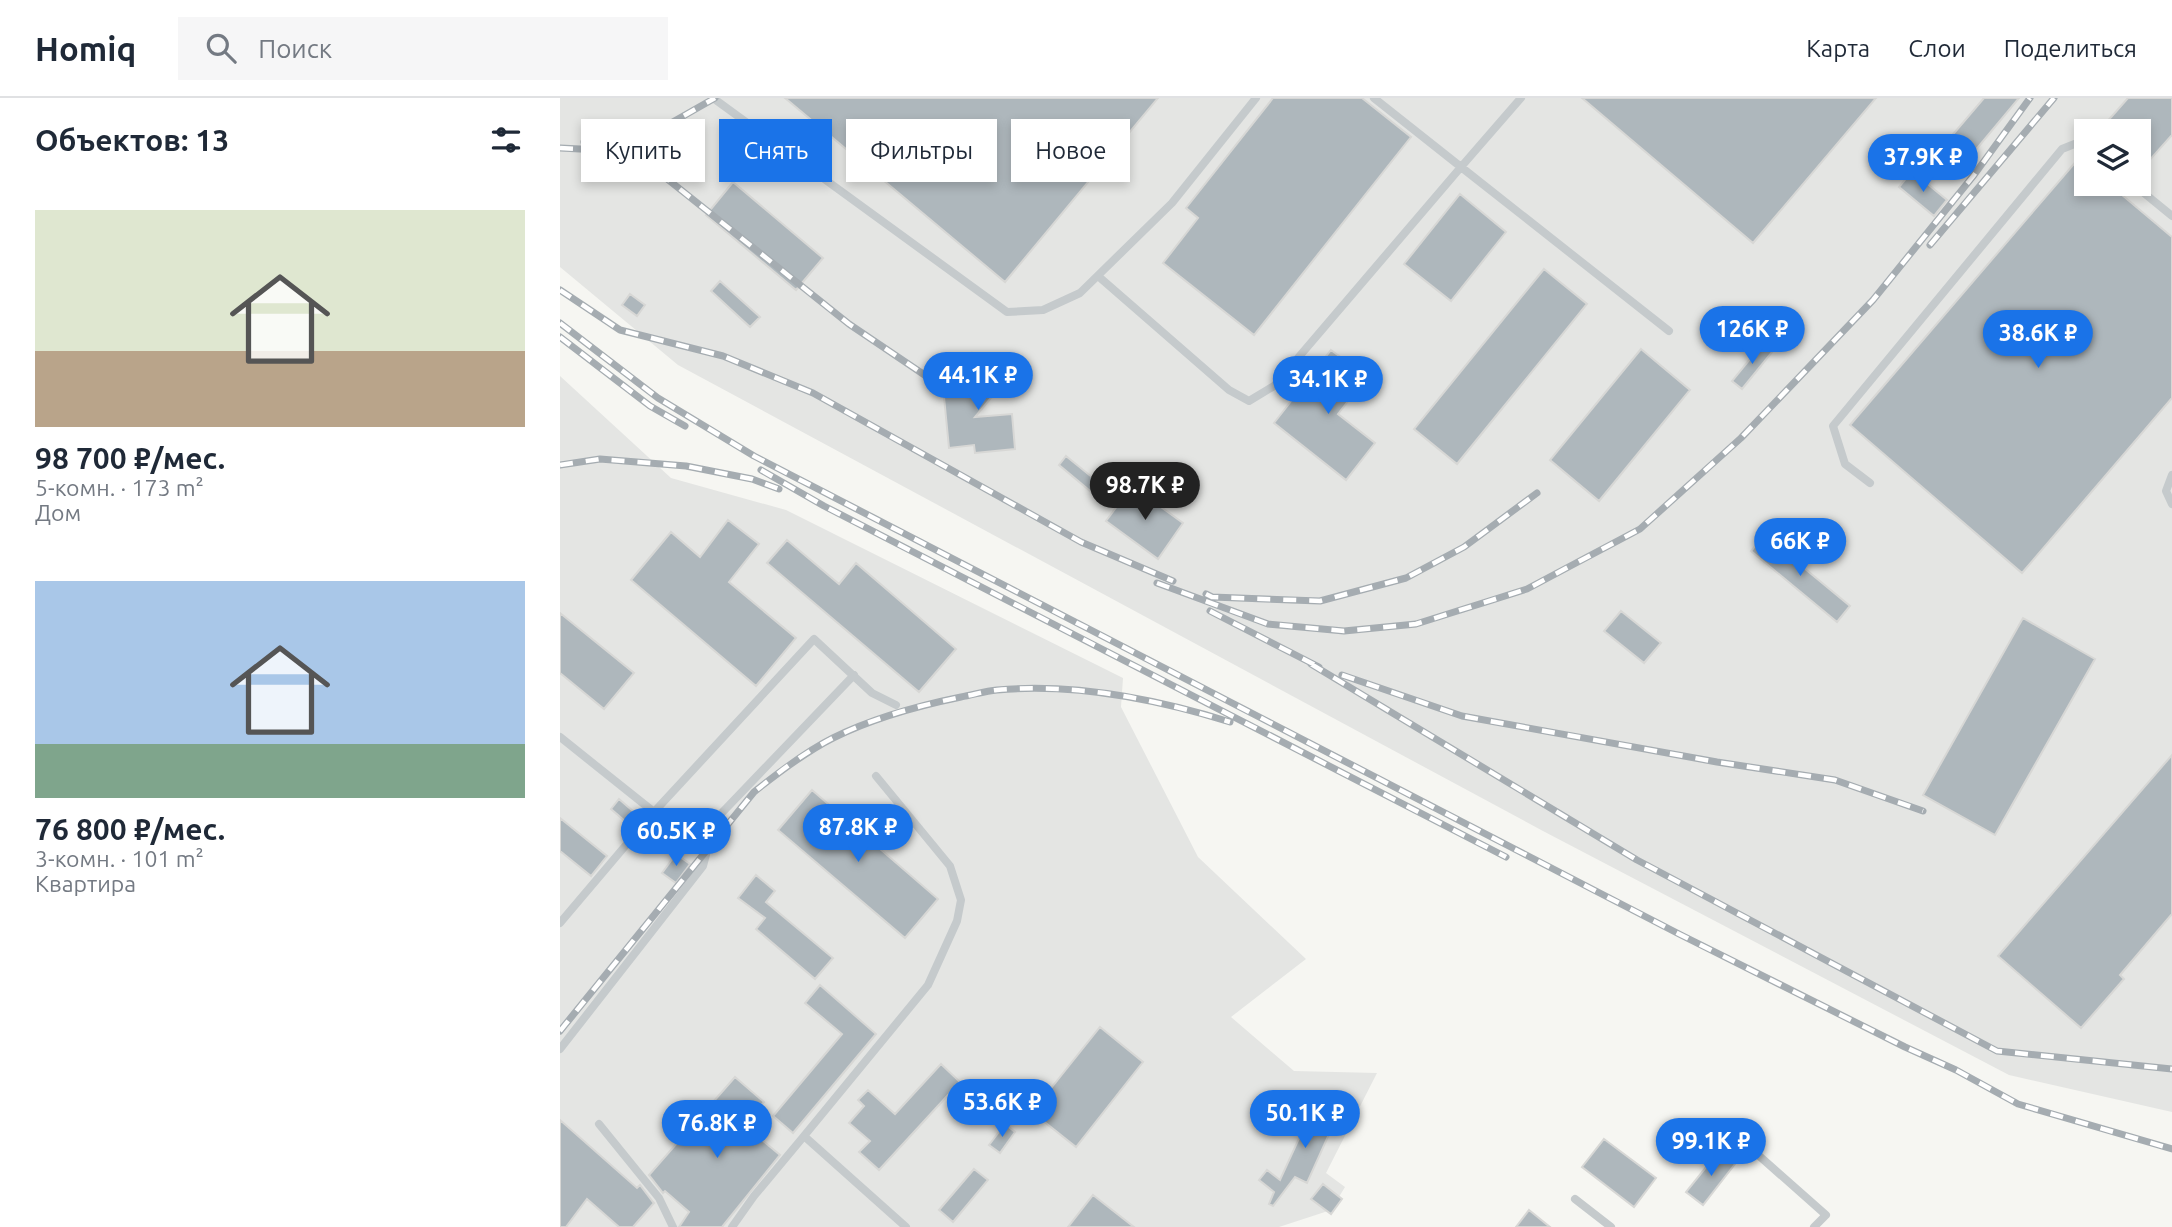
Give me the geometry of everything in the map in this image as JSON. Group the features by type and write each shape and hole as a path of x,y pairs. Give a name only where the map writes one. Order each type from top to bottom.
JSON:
{"lane":[{"path":"713,98 1007,312 1043,310 1080,293 1172,203 1256,98"},
{"path":"1374,98 1669,331"},
{"path":"1098,275 1229,390 1249,401 1274,386 1521,98"},
{"path":"1870,483 1845,464 1833,426 2062,149 2074,144"},
{"path":"2148,196 2172,216"},
{"path":"2172,475 2166,491 2172,504"},
{"path":"560,923 654,811 814,639 872,693 896,705"},
{"path":"560,1049 703,866 715,820 854,675"},
{"path":"560,737 654,811"},
{"path":"732,1227 754,1196 928,985 957,921 961,900 950,866 876,776"},
{"path":"599,1124 659,1198 673,1227"},
{"path":"804,1136 906,1227"},
{"path":"1739,1138 1826,1214 1814,1227"},
{"path":"1575,1199 1611,1227"}],"shaded area":[{"path":"560,98 2172,98 2172,1112 2009,1075 1543,831 678,365 560,267"},
{"path":"560,376 671,478 786,510 1123,678 1121,707 1198,857 1306,959 1231,1017 1294,1071 1377,1073 1326,1173 1345,1187 1331,1210 1279,1227 560,1227"}],"building":[{"path":"785,98 1158,98 1130,132 1130,119 1011,119 1011,182 1088,182 1005,282 885,182 997,182 997,119 846,119 846,149 832,137 832,119 810,119"},
{"path":"1273,98 1362,98 1411,137 1254,335 1163,263 1198,218 1186,208"},
{"path":"1582,98 1876,98 1753,243"},
{"path":"1984,98 2019,98 1964,164 1943,146"},
{"path":"2128,98 2172,98 2172,135 2151,159 2151,119 2109,119"},
{"path":"2074,164 2074,196 2123,196 2172,237 2172,398 2022,573 1850,425"},
{"path":"1912,171 1947,200 1934,216 1899,187"},
{"path":"733,182 823,258 796,290 706,215"},
{"path":"1460,194 1506,232 1451,301 1404,264"},
{"path":"1544,269 1587,304 1457,464 1414,429"},
{"path":"720,281 760,317 750,327 711,291"},
{"path":"630,294 645,305 637,316 622,305"},
{"path":"1763,343 1773,351 1742,389 1732,381"},
{"path":"1641,349 1690,390 1599,501 1550,460"},
{"path":"1331,350 1367,377 1338,414 1375,443 1346,480 1274,423"},
{"path":"972,353 1005,381 975,417 1012,414 1015,449 975,453 974,445 949,448 944,397 977,394 954,375"},
{"path":"1066,456 1103,486 1095,495 1059,465"},
{"path":"1132,486 1183,523 1158,559 1106,521"},
{"path":"728,520 759,544 729,582 796,638 756,686 631,580 671,532 700,557"},
{"path":"1764,535 1850,606 1837,622 1751,551"},
{"path":"787,540 839,584 856,563 956,649 919,692 767,563"},
{"path":"1621,611 1661,643 1644,663 1604,631"},
{"path":"560,613 634,673 604,709 560,673"},
{"path":"2023,618 2095,659 1995,835 1923,795"},
{"path":"2172,755 2172,914 2120,975 2124,979 2081,1028 1998,956"},
{"path":"812,790 938,899 905,938 778,830"},
{"path":"619,799 634,812 626,822 611,809"},
{"path":"560,818 607,856 591,876 560,851"},
{"path":"676,854 690,864 676,883 662,873"},
{"path":"756,875 775,891 766,902 833,958 815,979 756,929 765,918 738,898"},
{"path":"820,985 876,1034 793,1133 773,1116 842,1034 805,1003"},
{"path":"1100,1027 1143,1062 1076,1147 1032,1112"},
{"path":"941,1064 960,1082 879,1170 859,1152 870,1141 849,1123 864,1106 858,1100 868,1090 895,1114"},
{"path":"735,1077 764,1102 744,1125 780,1155 722,1227 679,1227 689,1212 665,1191 663,1193 649,1175"},
{"path":"1317,1099 1340,1110 1307,1183 1295,1177 1273,1206 1269,1204 1274,1192 1259,1180 1267,1170 1280,1180"},
{"path":"560,1120 637,1188 640,1185 654,1203 633,1227 619,1227 587,1199 566,1227 560,1227"},
{"path":"1005,1124 1015,1132 1000,1153 989,1145"},
{"path":"1604,1139 1656,1178 1634,1207 1582,1167"},
{"path":"1719,1151 1735,1164 1703,1205 1686,1192"},
{"path":"974,1169 988,1180 953,1222 939,1210"},
{"path":"1323,1184 1342,1199 1331,1214 1311,1199"},
{"path":"1093,1195 1134,1227 1068,1227"},
{"path":"1529,1210 1550,1227 1516,1227"}],"railway":[{"path":"678,119 715,98"},
{"path":"1157,583 1268,624 1344,631 1416,624 1527,589 1640,529 1741,438 1873,300 1974,175 2030,98"},
{"path":"1930,245 2054,98"},
{"path":"560,148 600,150 656,170 849,324 926,376"},
{"path":"560,290 620,330 723,356 813,393 1081,542 1173,581"},
{"path":"560,323 658,398 754,456 1681,935 1956,1070 2018,1104 2172,1149"},
{"path":"560,337 650,406 685,426"},
{"path":"560,465 600,459 686,466 752,479 779,489"},
{"path":"761,470 824,506 1506,857"},
{"path":"1206,594 1212,597 1320,601 1406,578 1464,547 1537,493"},
{"path":"1210,611 1319,667"},
{"path":"1311,664 1637,860 1997,1051 2172,1069"},
{"path":"1342,675 1462,716 1717,762 1835,780 1923,811"},
{"path":"560,1031 754,792 802,756 848,731 928,704 988,691 1026,688 1115,695 1173,706 1230,722"}]}
